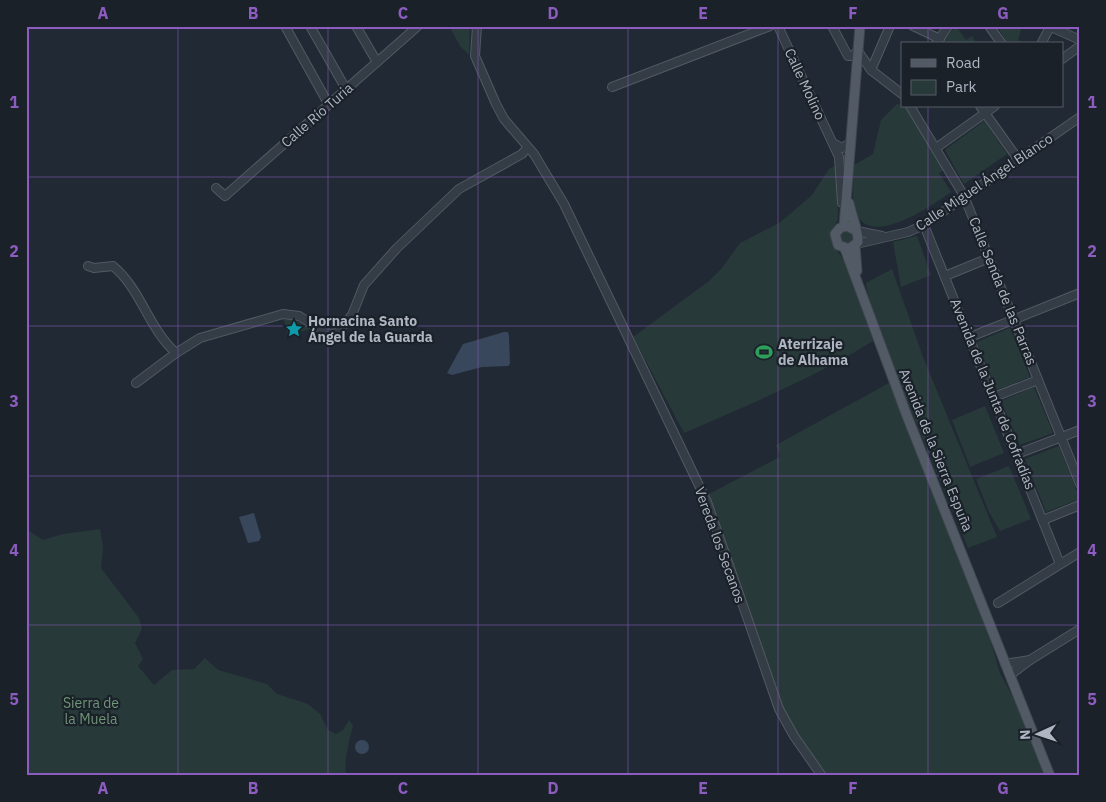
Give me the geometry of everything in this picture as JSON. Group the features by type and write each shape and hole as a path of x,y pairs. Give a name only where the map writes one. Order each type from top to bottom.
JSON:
{"main road":[{"path":"848,183 852,220 858,238 856,245 845,249 838,245 835,238 842,227 848,183 860,26"},
{"path":"842,227 856,231"},
{"name":"Avenida de la Sierra Espuña","path":"856,245 858,279"},
{"name":"Avenida de la Sierra Espuña","path":"845,249 858,279 868,315 1050,776"},
{"name":"Avenida de la Sierra Espuña","path":"992,630 999,664 1005,676 1010,675"}],"street":[{"path":"285,26 328,105"},
{"path":"310,26 346,89"},
{"path":"356,26 377,62"},
{"name":"Calle Río Turia","path":"216,188 225,196 418,26"},
{"name":"Vereda los Secanos","path":"477,26 476,56 481,72 504,119 534,154 564,204 585,245 615,314 674,430 707,502 779,709 794,736 822,776"},
{"path":"612,87 770,26"},
{"name":"Calle Molino","path":"778,26 833,143 842,169 842,227"},
{"path":"832,26 848,56 852,56 858,51 871,70 901,91"},
{"path":"871,70 890,26"},
{"path":"913,26 938,42 948,26"},
{"path":"990,26 1001,42"},
{"path":"1041,42 1049,26 1080,40"},
{"path":"1064,58 1080,46"},
{"name":"Calle Senda de las Parras","path":"911,108 964,196 1080,484"},
{"path":"981,108 1018,159"},
{"path":"936,148 992,108"},
{"name":"Calle Miguel Ángel Blanco","path":"856,245 884,236 908,232 924,225 1080,117"},
{"path":"833,143 842,148 850,144"},
{"path":"136,383 176,353 208,335 283,314 299,316 329,334 337,333 352,315 364,285 397,248 459,189 522,154 527,148"},
{"name":"Avenida de la Junta de Cofradías","path":"924,225 1060,564"},
{"name":"Calle Miguel Ángel Blanco","path":"856,231 884,236"},
{"path":"945,276 990,258"},
{"path":"88,266 94,268 105,265 112,266 124,274 156,330 176,353"},
{"path":"970,337 1080,292"},
{"path":"994,397 1038,380"},
{"path":"1017,454 1080,430"},
{"path":"1043,520 1080,505"},
{"path":"998,603 1080,552"},
{"path":"1010,675 1080,628"},
{"path":"1005,664 1030,660"}],"green space":[{"path":"449,26 470,26 469,55 460,46"},
{"path":"956,26 966,40 972,36 976,42 944,42 944,40"},
{"path":"997,26 1022,26 1018,40 1022,42 1007,42"},
{"path":"897,104 901,105 901,108 907,108 945,169 939,173 951,192 931,206 902,221 888,226 874,227 863,223 854,207 854,165 873,154 881,120"},
{"path":"984,121 1007,154 964,184 945,150"},
{"path":"837,165 838,219 831,233 832,243 848,267 873,341 804,379 684,433 633,337 709,281 722,268 740,243 779,223 790,214 812,195 829,169"},
{"path":"843,230 851,230 855,237 852,244 841,244 839,236"},
{"path":"917,236 931,275 901,287 893,242"},
{"path":"892,269 923,357 997,537 968,548 885,347 869,300 866,283"},
{"path":"284,320 293,320 312,329 288,334"},
{"path":"1010,328 1030,377 997,390 977,342"},
{"path":"889,383 987,629 1000,673 1018,707 1045,776 825,776 791,726 781,706 707,495 780,457 776,445"},
{"path":"1034,387 1053,433 1020,445 1001,401"},
{"path":"985,406 1004,453 970,467 952,420"},
{"path":"1059,446 1080,499 1046,512 1025,459"},
{"path":"1009,466 1031,519 1000,531 989,512 976,479"},
{"name":"Sierra de la Muela","path":"26,529 43,540 63,534 100,529 103,547 101,568 139,618 142,629 135,643 143,659 138,666 154,685 172,670 194,669 205,658 218,670 267,684 277,694 308,704 320,714 328,730 336,734 343,730 349,720 353,726 346,757 346,776 26,776"}],"water":[{"path":"508,332 509,336 510,364 508,366 482,367 452,375 447,373 463,344"},
{"path":"254,513 261,537 259,541 248,543 239,517"},
{"path":"362,740 367,742 369,747 367,752 362,754 357,752 355,747 357,742"}],"place":[{"name":"Hornacina Santo Ángel de la Guarda","path":"294,329"},
{"name":"Aterrizaje de Alhama","path":"764,352"}]}
